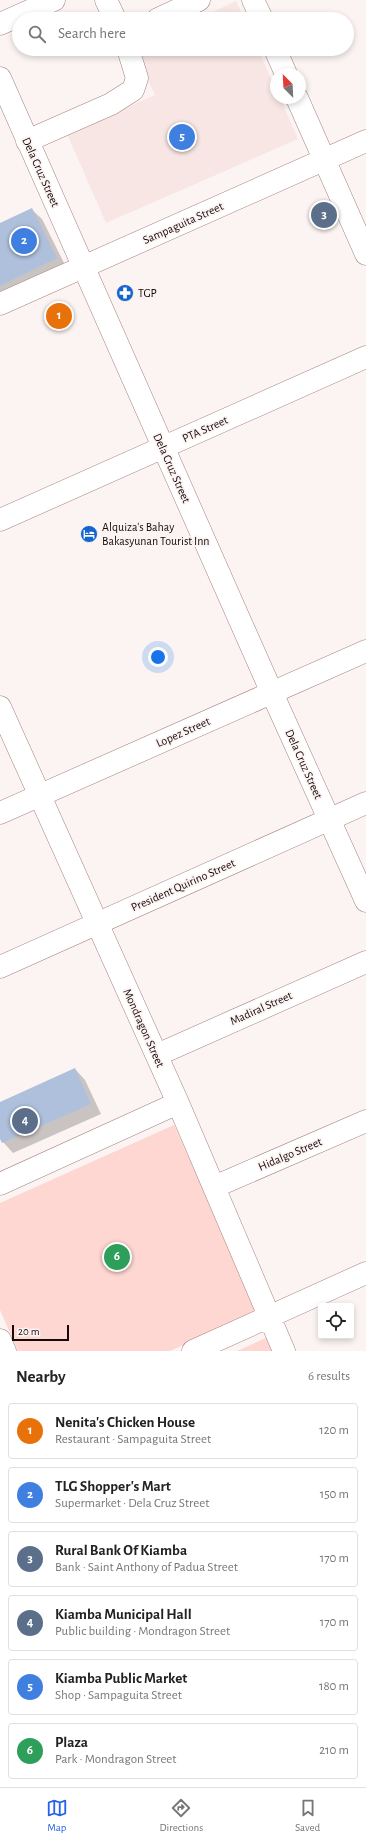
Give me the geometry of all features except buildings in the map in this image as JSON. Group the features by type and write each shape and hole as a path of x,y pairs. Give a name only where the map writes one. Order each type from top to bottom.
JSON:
{"street":[{"path":"27,12 54,0"},
{"path":"106,0 112,12"},
{"path":"173,12 198,0"},
{"path":"253,0 259,12"},
{"path":"0,24 12,19"},
{"path":"27,141 111,104 133,90 137,78 130,56"},
{"path":"278,56 283,68"},
{"name":"Dela Cruz Street","path":"0,78 272,693 366,901"},
{"path":"300,104 366,254"},
{"name":"Sampaguita Street","path":"0,304 366,141"},
{"name":"PTA Street","path":"0,520 366,357"},
{"name":"Lopez Street","path":"0,813 366,651"},
{"name":"Mondragon Street","path":"0,707 157,1055 284,1351"},
{"name":"President Quirino Street","path":"0,967 366,803"},
{"name":"Madiral Street","path":"157,1055 366,962"},
{"path":"0,1184 178,1103"},
{"name":"Hidalgo Street","path":"214,1187 366,1121"},
{"path":"193,1351 366,1273"},
{"path":"0,1340 5,1351"}],"shaded area":[{"path":"236,1 241,12 213,12"},
{"path":"136,56 261,56 270,76 270,104 283,104 298,139 106,223 67,134 155,95"},
{"path":"174,1125 258,1311 170,1351 18,1351 0,1310 0,1203"},
{"path":"268,1337 275,1351 237,1351"}],"place":[{"name":"Kiamba Public Market","path":"182,137"},
{"name":"Rural Bank Of Kiamba","path":"324,215"},
{"name":"TLG Shopper's Mart","path":"24,241"},
{"name":"TGP","path":"125,293"},
{"name":"Nenita's Chicken House","path":"59,316"},
{"name":"Alquiza's Bahay Bakasyunan Tourist Inn","path":"89,534"},
{"name":"Kiamba Municipal Hall","path":"25,1121"},
{"name":"Plaza","path":"117,1257"}]}
